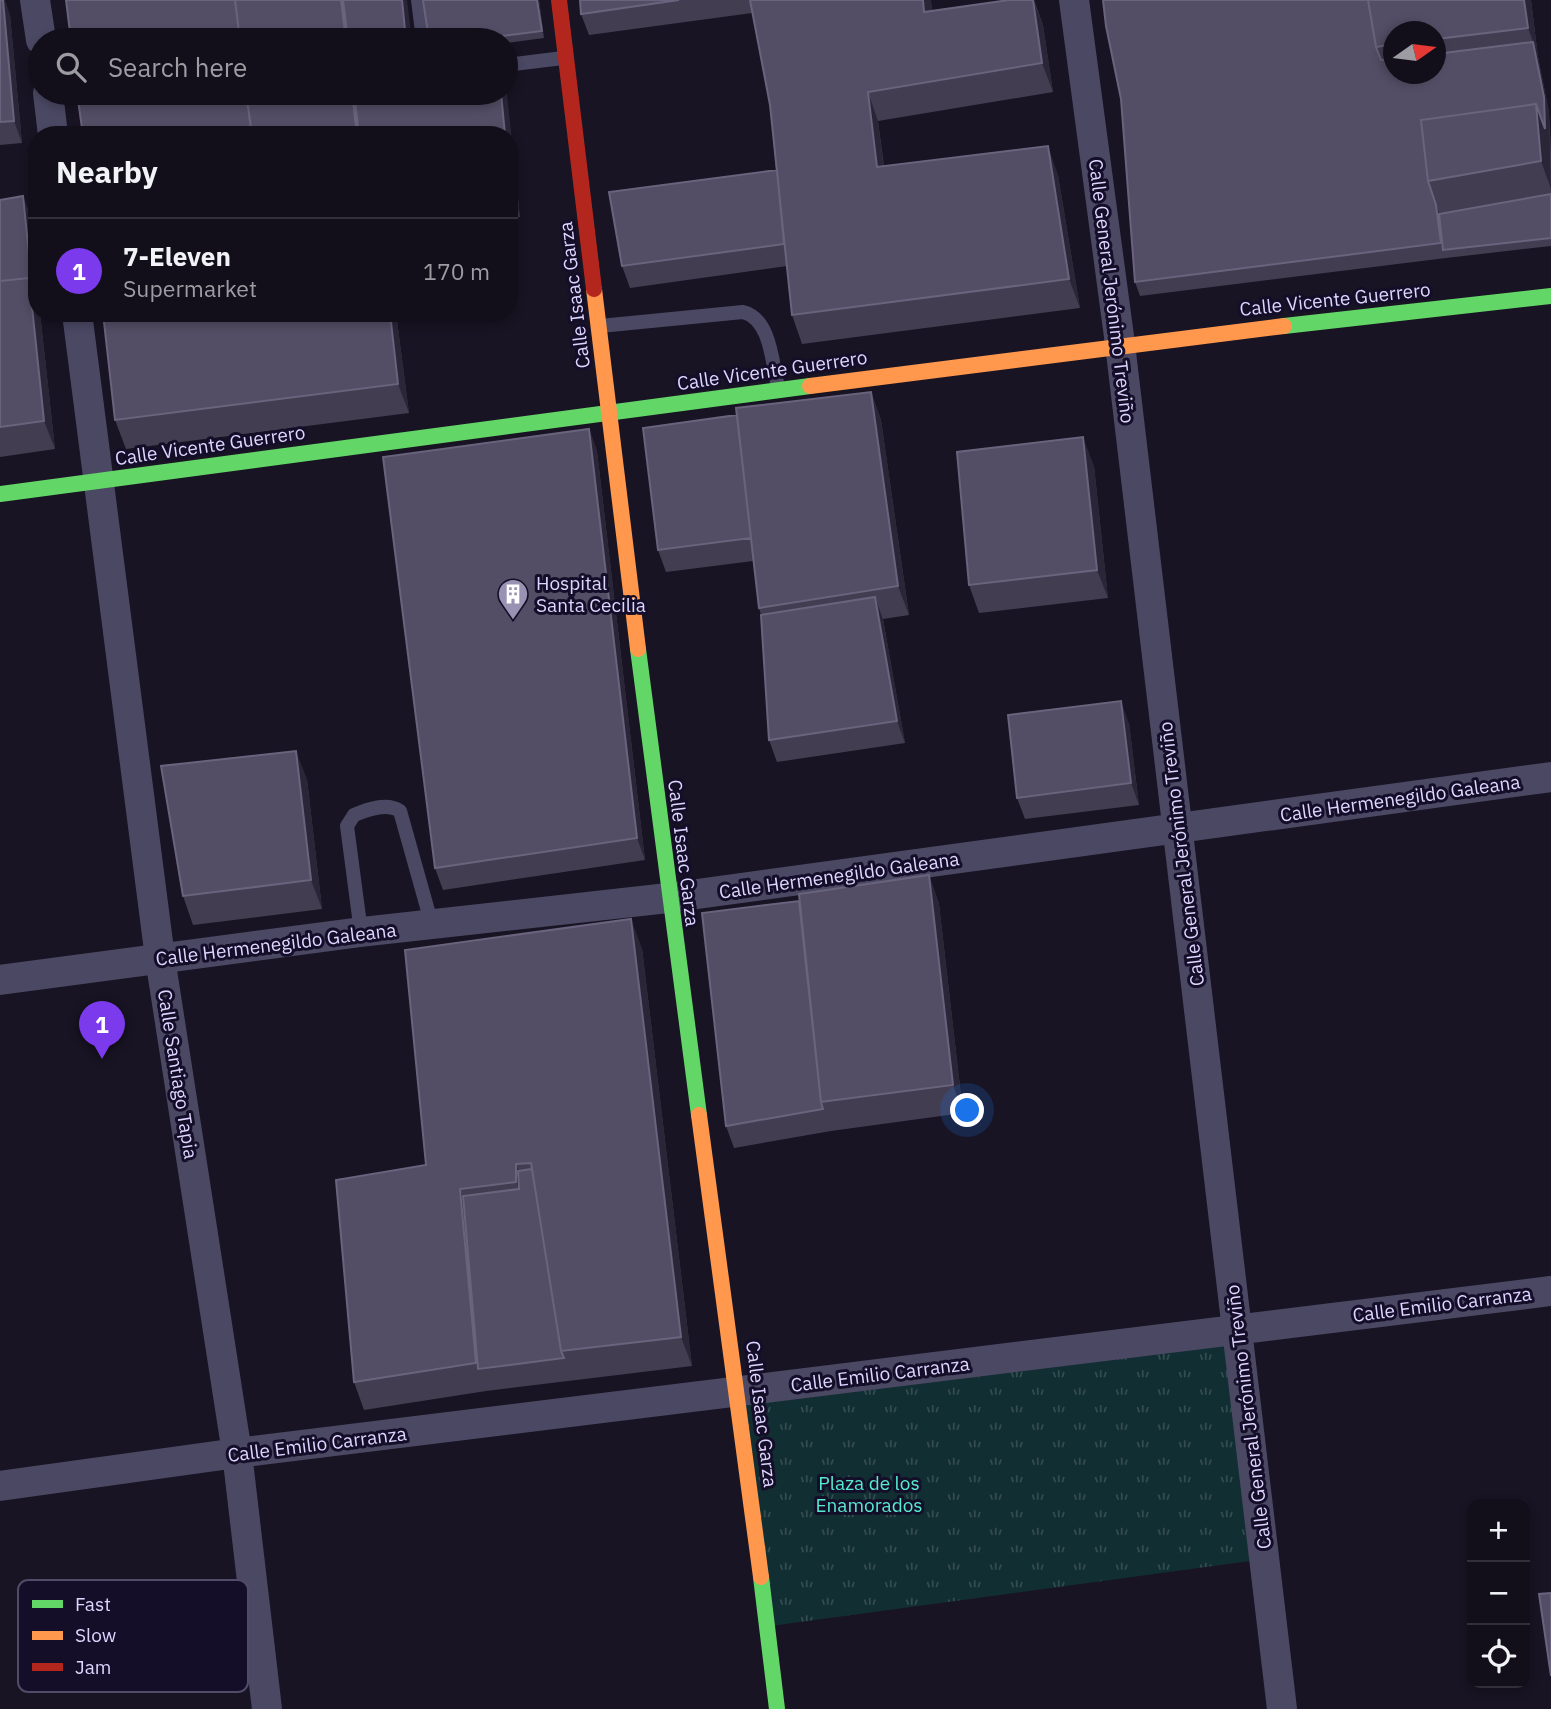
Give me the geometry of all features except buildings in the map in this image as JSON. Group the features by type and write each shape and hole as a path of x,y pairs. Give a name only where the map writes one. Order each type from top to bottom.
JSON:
{"street":[{"path":"36,0 40,28"},
{"name":"Calle Isaac Garza","path":"559,0 667,898 738,1391 778,1709"},
{"name":"Calle General Jerónimo Treviño","path":"1074,0 1120,344 1282,1709"},
{"path":"49,105 52,126"},
{"name":"Calle Vicente Guerrero","path":"0,494 1120,344 1551,296"},
{"name":"Calle Santiago Tapia","path":"78,322 160,958 237,1453 267,1709"},
{"name":"Calle Hermenegildo Galeana","path":"0,980 361,932 667,898 1551,777"},
{"name":"Calle Emilio Carranza","path":"0,1486 237,1453 1551,1291"}],"lane":[{"path":"418,0 422,28"},
{"path":"518,64 566,58"},
{"path":"599,326 743,312 752,314 764,329 779,390"},
{"path":"361,932 347,826 354,815 382,807 394,807 400,811 432,925"}],"green space":[{"name":"Plaza de los Enamorados","path":"1238,1330 1265,1559 763,1627 738,1391"}],"traffic: fast":[{"path":"1284,326 1551,296"},
{"path":"0,494 810,386"},
{"path":"638,649 699,1115"},
{"path":"761,1577 777,1709"}],"traffic: slow":[{"path":"594,289 638,649"},
{"path":"810,386 1284,326"},
{"path":"699,1115 761,1577"}],"traffic: jam":[{"path":"559,0 594,289"}],"place":[{"name":"Hospital Santa Cecilia","path":"513,621"},
{"name":"7-Eleven","path":"102,1059"}]}
